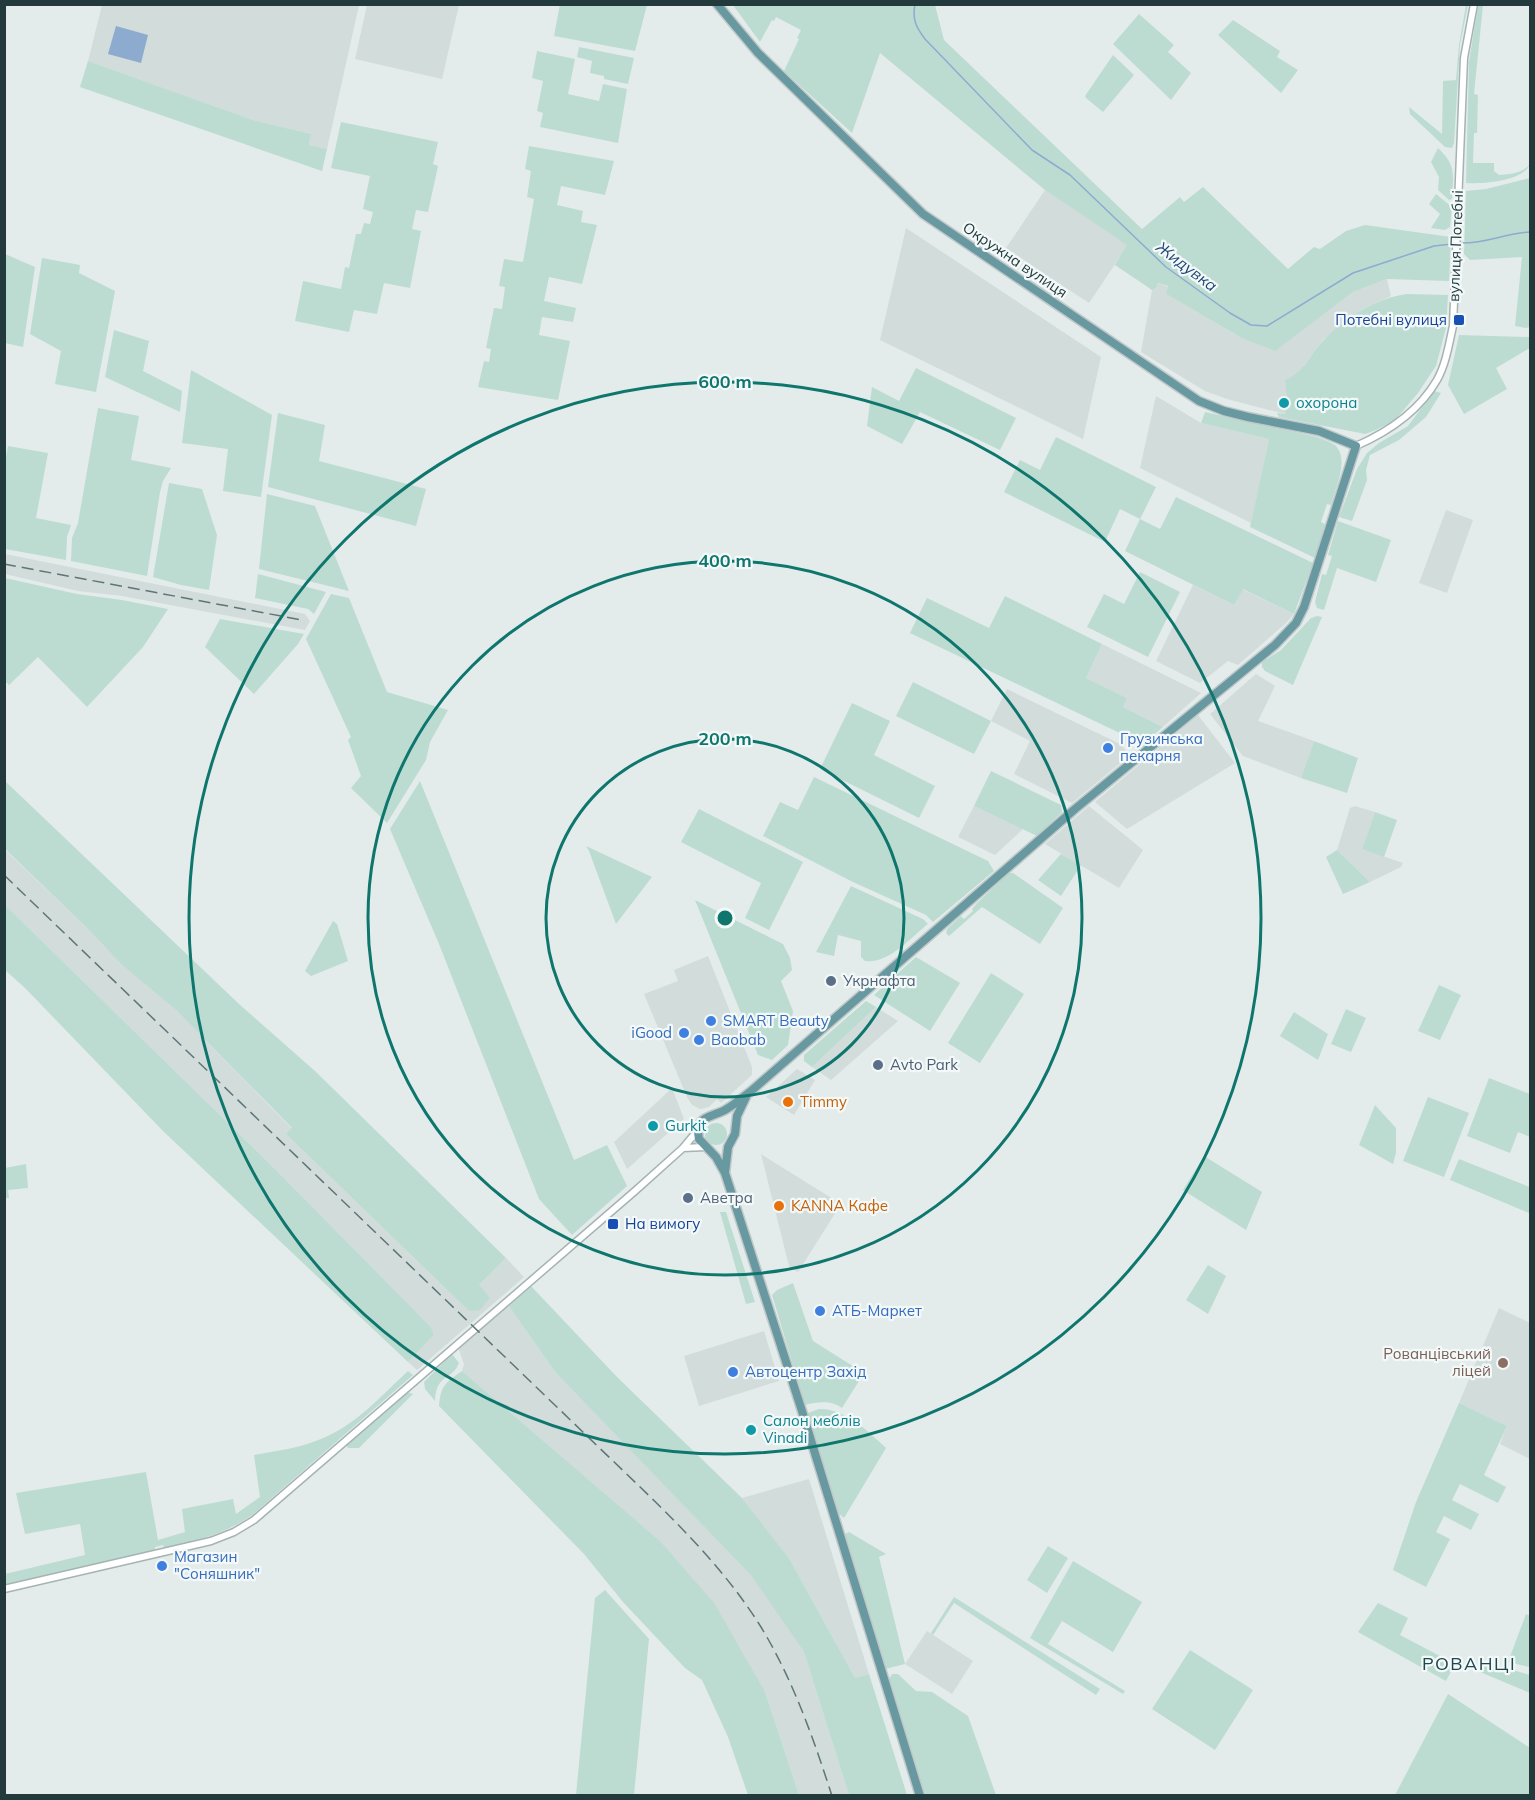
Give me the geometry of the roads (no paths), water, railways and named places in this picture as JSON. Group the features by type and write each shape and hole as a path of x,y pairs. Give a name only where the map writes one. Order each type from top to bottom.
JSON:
{"main road":[{"name":"Окружна вулиця","path":"717,4 758,53 923,214 1199,401 1248,417 1319,431 1356,446"},
{"path":"920,1796 802,1411 724,1173 699,1139 698,1129 705,1117 729,1107 750,1092 1075,809 1198,706 1251,666 1296,623 1308,596 1356,446"},
{"path":"724,1173 728,1147 734,1139 740,1108 750,1092"},
{"path":"715,1114 727,1117 735,1129"},
{"path":"707,1148 719,1151 728,1147"}],"street":[{"name":"вулиця Потебні","path":"1356,446 1389,430 1411,412 1437,380 1449,347 1453,326 1464,58 1474,4"},
{"path":"4,1589 191,1546 234,1532 254,1520 635,1191 683,1148 698,1129"},
{"path":"683,1148 707,1148"}],"water":[{"path":"116,26 148,35 141,63 108,54"}],"waterway":[{"name":"Жидувка","path":"915,4 916,23 925,39 1032,150 1070,175 1166,267 1230,313 1251,325 1267,326 1353,273 1434,246 1452,244"},
{"name":"Жидувка","path":"1460,243 1478,242 1530,232"}],"railway":[{"path":"4,564 302,620"},
{"path":"4,875 632,1479 711,1560 761,1627 783,1667 801,1709 832,1796"}],"place":[{"name":"Потебні вулиця","path":"1459,320"},
{"name":"охорона","path":"1284,403"},
{"name":"Грузинська пекарня","path":"1108,748"},
{"name":"Укрнафта","path":"831,981"},
{"name":"SMART Beauty","path":"711,1021"},
{"name":"iGood","path":"684,1033"},
{"name":"Baobab","path":"699,1040"},
{"name":"Avto Park","path":"878,1065"},
{"name":"Timmy","path":"788,1102"},
{"name":"Gurkit","path":"653,1126"},
{"name":"Аветра","path":"688,1198"},
{"name":"KANNA Кафе","path":"779,1206"},
{"name":"На вимогу","path":"613,1224"},
{"name":"АТБ-Маркет","path":"820,1311"},
{"name":"Рованцівський ліцей","path":"1503,1363"},
{"name":"Автоцентр Захід","path":"733,1372"},
{"name":"Салон меблів Vinadi","path":"751,1430"},
{"name":"Магазин \"Соняшник\"","path":"162,1566"}],"district":[{"name":"РОВАНЦІ","path":"1469,1664"}]}
